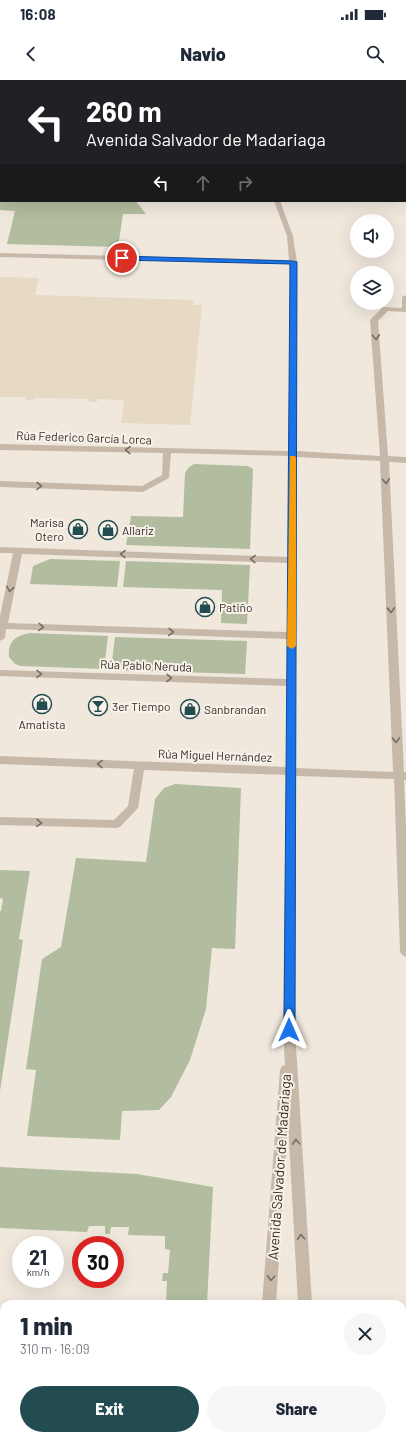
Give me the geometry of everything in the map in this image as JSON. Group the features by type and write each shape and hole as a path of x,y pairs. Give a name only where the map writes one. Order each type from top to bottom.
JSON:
{"street":[{"name":"Avenida Salvador de Madariaga","path":"269,1300 289,1030 292,636 293,262 290,236 277,202"},
{"path":"0,255 293,262"},
{"path":"406,297 406,309 386,309 374,320 385,459 402,775 406,952"},
{"name":"Rúa Federico García Lorca","path":"0,447 167,452 246,452 406,460"},
{"name":"Rúa Federico García Lorca","path":"0,484 143,489 166,476 167,452"},
{"path":"0,550 292,560"},
{"path":"0,638 18,551"},
{"path":"2,626 292,636"},
{"name":"Rúa Pablo Neruda","path":"0,672 291,683"},
{"name":"Rúa Miguel Hernández","path":"0,760 402,775"},
{"path":"0,821 116,824 133,808 139,766"},
{"name":"Avenida Salvador de Madariaga","path":"289,1030 305,1300"}],"green space":[{"path":"0,202 137,202 146,214 123,214 118,247 7,244 15,211 0,210"},
{"path":"194,464 248,466 253,469 250,549 126,545 131,516 183,517 185,473 189,467"},
{"path":"50,559 120,561 117,587 30,584 33,566"},
{"path":"126,561 250,565 247,624 221,623 222,590 123,587"},
{"path":"30,633 108,636 104,669 21,666 15,664 9,657 9,647 14,640 21,635"},
{"path":"115,637 247,641 245,674 111,670"},
{"path":"175,784 241,788 235,949 212,948 206,1009 190,1060 171,1097 159,1110 122,1111 120,1140 27,1136 36,1070 26,1069 42,959 61,947 76,858 146,862 155,799 164,788"},
{"path":"0,870 30,871 19,939 23,940 0,1091 0,911 3,899 0,898"},
{"path":"0,1167 137,1174 213,1187 207,1300 166,1300 167,1281 162,1281 163,1273 168,1273 170,1250 165,1249 165,1236 128,1235 129,1227 111,1227 110,1234 105,1234 105,1226 89,1226 87,1232 0,1228"}],"shaded area":[{"path":"0,277 39,278 35,295 193,300 193,305 202,305 190,425 121,423 124,400 97,399 97,402 89,402 89,399 34,398 33,400 26,400 26,397 0,397"}],"slow traffic":[{"path":"292,646 293,458"}],"place":[{"name":"Marisa Otero","path":"78,529"},
{"name":"Allariz","path":"108,530"},
{"name":"Patiño","path":"205,607"},
{"name":"Amatista","path":"42,704"},
{"name":"3er Tiempo","path":"98,706"},
{"name":"Sanbrandan","path":"190,709"}],"route":[{"path":"122,258 293,262 289,1030"}]}
